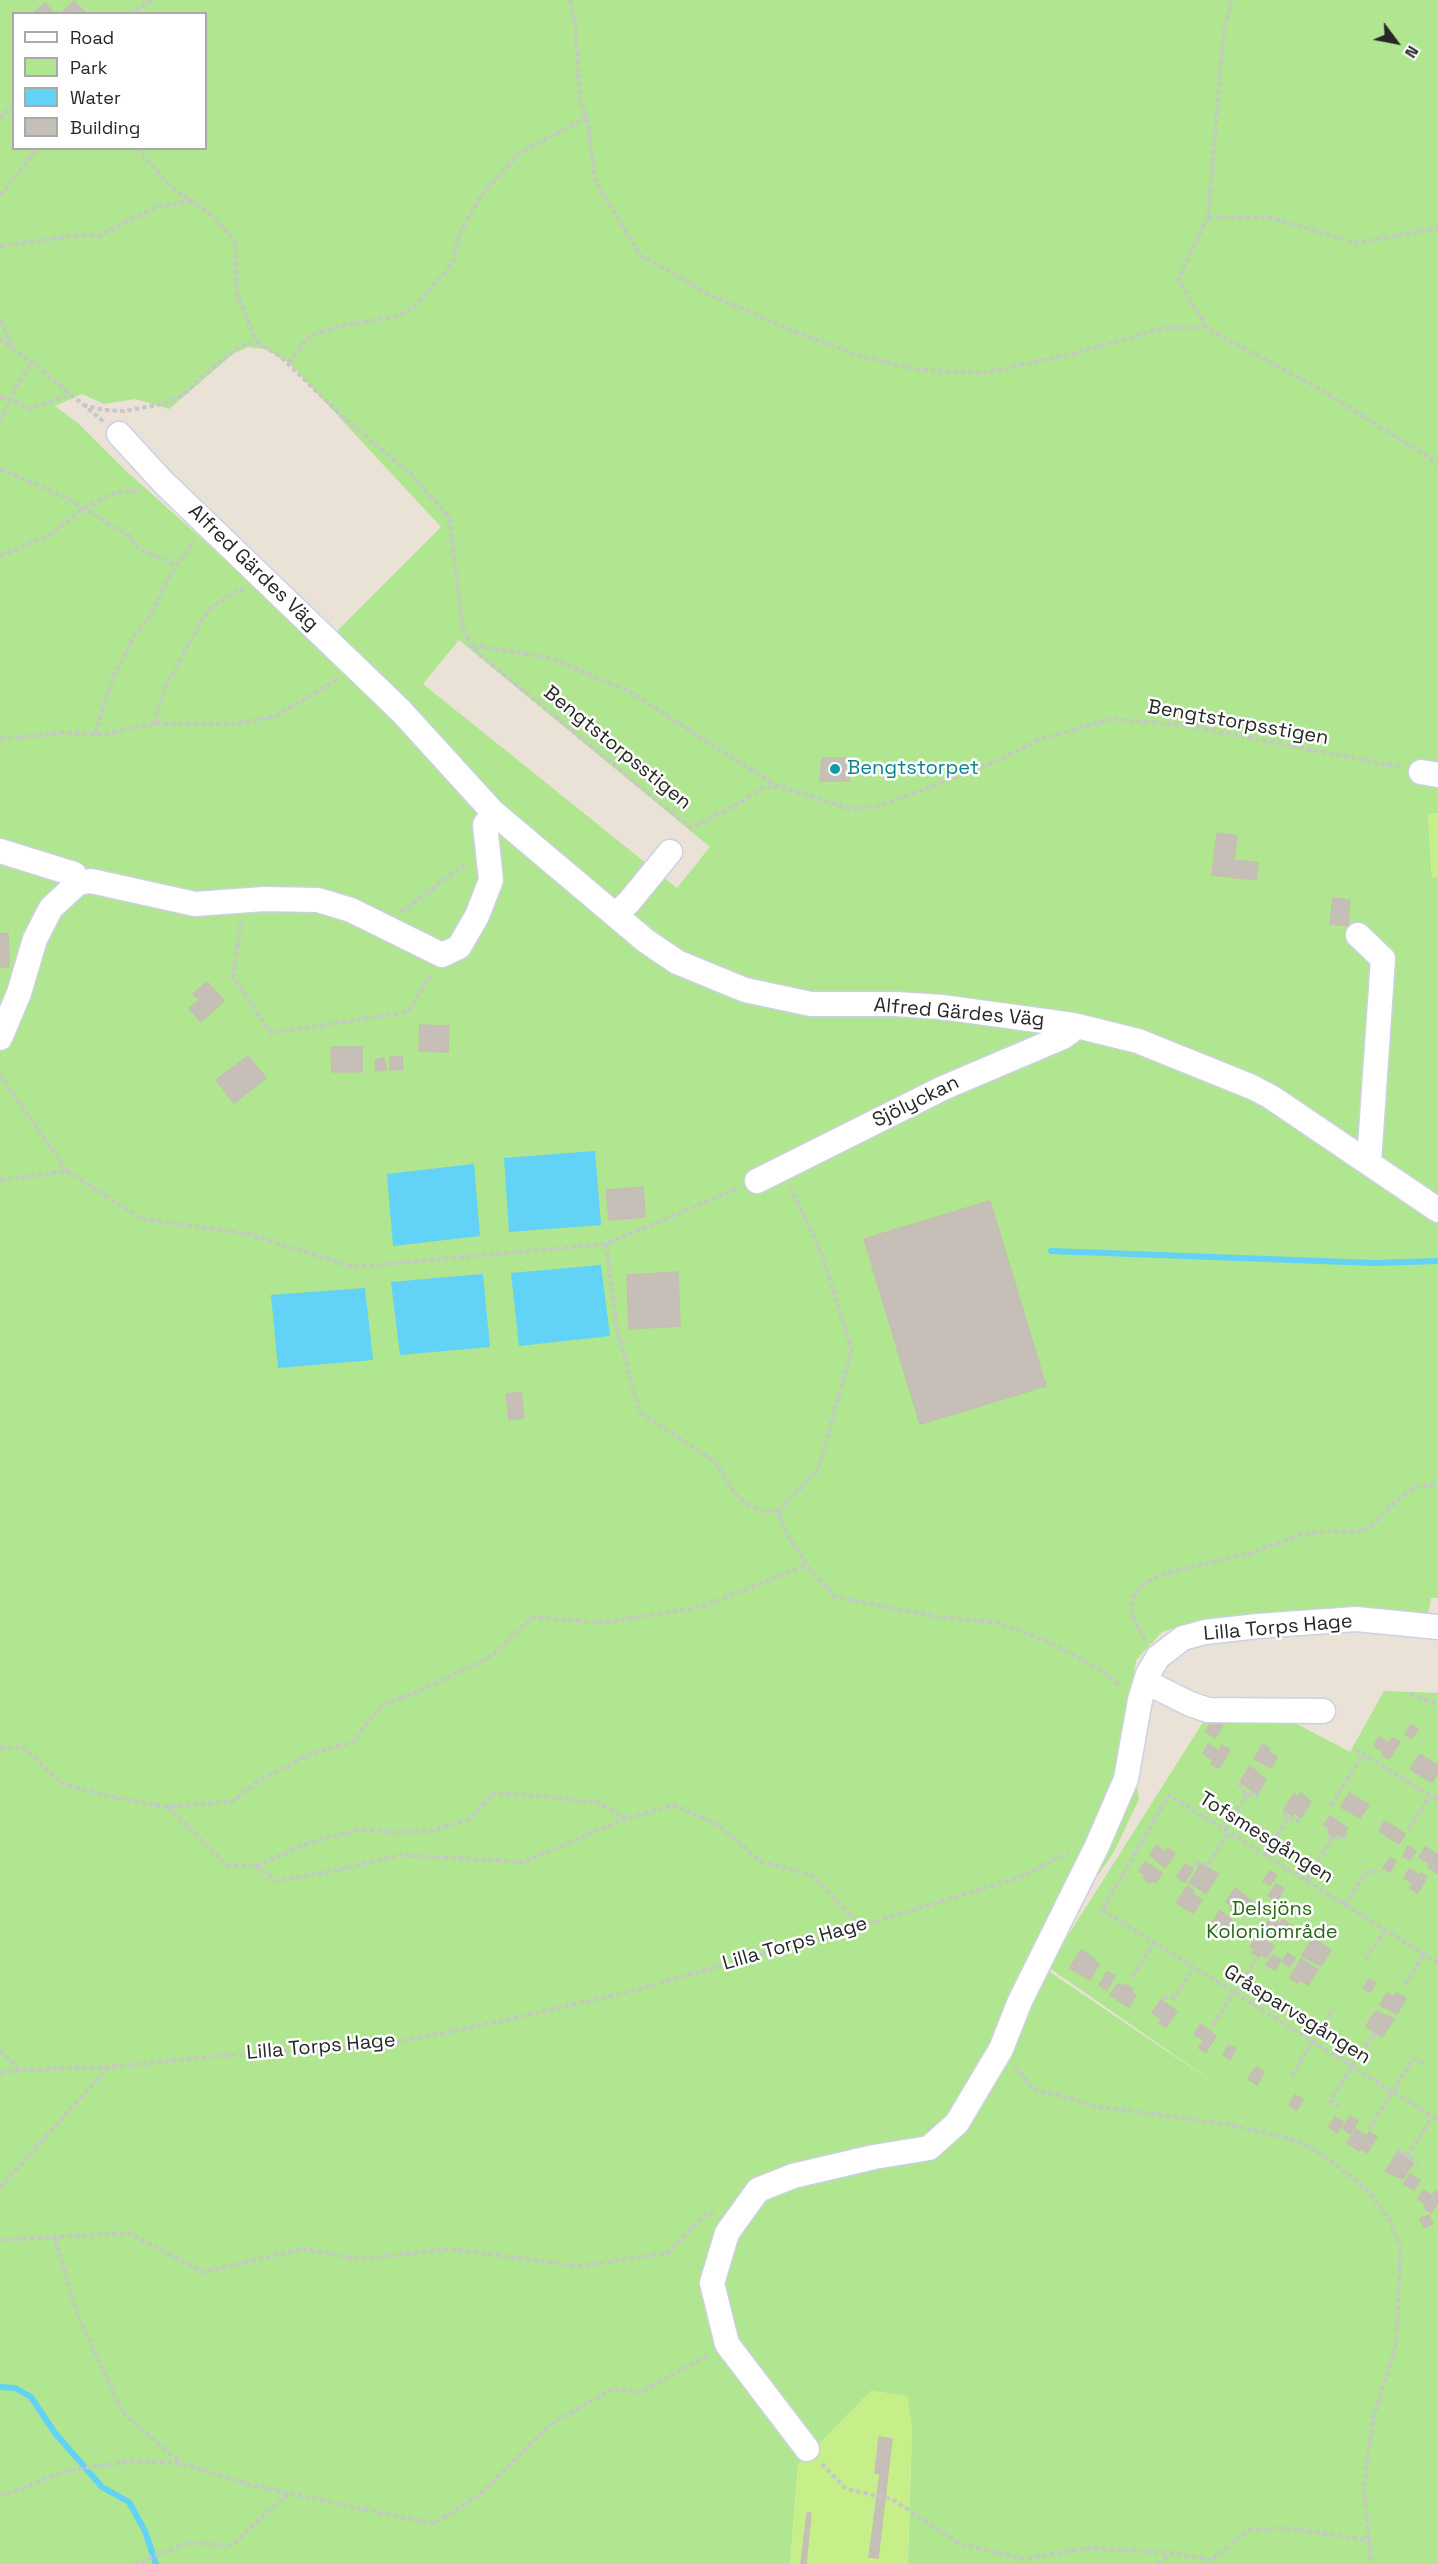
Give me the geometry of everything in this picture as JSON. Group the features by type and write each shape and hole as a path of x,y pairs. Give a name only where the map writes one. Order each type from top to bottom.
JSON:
{"street":[{"name":"Alfred Gärdes Väg","path":"119,434 162,481 401,711 493,812 646,941 677,962 744,990 811,1004 850,1003 942,1007 1109,1032 1148,1045 1252,1087 1292,1110 1438,1210"},
{"path":"0,1038 19,993 35,939 51,908 78,883 91,880 195,904 318,900 351,910 442,955 459,947 477,916 491,880 485,825 493,812"},
{"path":"0,850 74,874 78,883"},
{"path":"616,914 629,902 670,852"},
{"path":"1358,935 1383,959 1369,1162"},
{"name":"Sjölyckan","path":"757,1181 942,1088 1063,1036 1070,1032 1073,1025"},
{"name":"Lilla Torps Hage","path":"1097,1846 1126,1779 1148,1674 1158,1657 1183,1638 1204,1632 1258,1626 1356,1619 1438,1628"},
{"path":"1143,1691 1209,1710 1323,1711"},
{"path":"807,2449 727,2344 712,2283 727,2233 759,2190 792,2175 874,2157 929,2148 957,2123 1001,2049 1020,2001 1097,1846"}],"path":[{"path":"132,12 152,0"},
{"path":"570,0 575,21 580,99 587,117 595,180 640,255 710,295 798,333 866,358 922,370 983,373 1076,353 1163,328 1206,328 1313,385 1438,463"},
{"path":"1206,328 1178,279 1208,217 1224,29 1232,0"},
{"path":"0,118 12,108"},
{"path":"289,363 309,336 345,325 391,318 414,308 453,262 460,232 483,193 520,153 587,117"},
{"path":"0,195 36,150"},
{"path":"83,405 104,410 124,411 163,404 183,394 236,349 257,342 237,294 235,240 213,216 170,186 139,150"},
{"path":"0,246 81,235 100,235 157,207 191,201"},
{"path":"1208,217 1271,218 1356,243 1438,228"},
{"path":"0,321 15,350"},
{"path":"0,339 32,362 119,434"},
{"name":"Bengtstorpsstigen","path":"257,342 289,363 344,418 412,475 449,517 463,628 471,645 480,656 691,828 745,800 760,789 778,786 850,809 879,806 986,766 1041,739 1112,719 1184,725 1434,774"},
{"path":"0,422 10,399 32,362"},
{"path":"0,397 10,399 30,409 70,394"},
{"path":"0,469 67,498 129,536 138,548 176,565"},
{"path":"0,556 52,534 84,508 116,492 144,490"},
{"path":"95,734 112,680 133,638 152,613 176,565 207,524"},
{"path":"154,724 165,687 208,610 238,590 261,591 267,580"},
{"path":"471,645 550,658 627,690 778,786"},
{"path":"0,739 62,733 106,734 154,724 234,724 276,716 357,668"},
{"path":"382,926 487,849"},
{"path":"244,901 233,977 271,1033 408,1012 442,955"},
{"path":"0,1075 67,1171 142,1219 248,1234 354,1267 606,1244 757,1181"},
{"path":"606,1244 617,1329 640,1413 714,1461 738,1498 760,1511 778,1511 818,1470 852,1350 821,1252 782,1168"},
{"path":"0,1180 67,1171"},
{"path":"1158,1657 1143,1637 1131,1613 1134,1597 1143,1585 1156,1577 1251,1553 1300,1535 1358,1532 1370,1528 1395,1502 1415,1486 1438,1484"},
{"path":"778,1511 786,1533 807,1565 836,1597 939,1617 999,1623 1049,1642 1143,1691"},
{"path":"0,1748 24,1748 61,1783 104,1794 168,1807 233,1801 257,1782 310,1754 353,1742 382,1705 419,1691 492,1656 532,1617 601,1623 701,1607 807,1565"},
{"path":"1410,1694 1438,1704"},
{"path":"1356,1750 1438,1800"},
{"path":"1331,1806 1363,1754"},
{"path":"1239,1783 1248,1794 1259,1796"},
{"path":"168,1807 228,1866 256,1866 311,1842 364,1829 394,1833 431,1831 470,1819 493,1794 531,1794 599,1803 627,1818"},
{"path":"1195,1863 1208,1865 1248,1794"},
{"name":"Tofsmesgången","path":"1169,1795 1438,1963"},
{"name":"Gråsparvsgången","path":"1169,1795 1101,1910 1435,2118"},
{"path":"1410,1829 1430,1795"},
{"path":"256,1866 277,1881 401,1855 524,1862 627,1818 674,1805 718,1825 762,1862 812,1875 860,1926"},
{"path":"1283,1813 1295,1821 1301,1819"},
{"path":"1265,1855 1289,1817"},
{"path":"1306,1880 1330,1837 1346,1837"},
{"name":"Lilla Torps Hage","path":"0,2073 20,2070 108,2067 230,2055 371,2047 492,2023 628,1992 860,1926 1018,1878 1087,1844 1097,1846"},
{"path":"1345,1905 1366,1872 1382,1871"},
{"path":"1366,1959 1385,1930"},
{"path":"1132,1977 1154,1943"},
{"path":"1405,1985 1424,1954"},
{"path":"1213,2026 1256,1959"},
{"path":"1163,1998 1175,1997 1193,1968"},
{"path":"1292,2076 1334,2009"},
{"path":"1339,2107 1330,2101 1373,2034 1380,2038"},
{"path":"1001,2049 1034,2090 1094,2106 1232,2125 1291,2139 1313,2149 1334,2163 1369,2192 1389,2219 1401,2247 1396,2345 1373,2419 1364,2487 1371,2564"},
{"path":"0,2051 20,2070"},
{"path":"1369,2129 1414,2058 1424,2064"},
{"path":"0,2188 108,2067"},
{"path":"1407,2156 1438,2111"},
{"path":"1397,2150 1418,2162"},
{"path":"0,2240 55,2239 128,2233 203,2272 303,2249 358,2259 450,2249 579,2266 668,2253 704,2215 744,2210"},
{"path":"55,2239 78,2316 123,2413 181,2463"},
{"path":"0,2495 66,2471 131,2461 181,2463 251,2485 434,2524 483,2492 550,2425 613,2388 639,2393 727,2344"},
{"path":"807,2449 846,2489 892,2499 960,2544 1024,2559 1088,2548 1173,2553 1213,2562 1249,2530 1285,2528 1369,2540"},
{"path":"134,2564 187,2543 232,2545 289,2492"},
{"path":"1158,2564 1173,2553"}],"green space":[{"name":"Delsjöns Koloniområde","path":"0,0 1438,0 1438,813 1428,814 1432,877 1438,876 1438,1598 1431,1598 1427,1620 1318,1613 1259,1614 1199,1620 1162,1632 1136,1660 1126,1724 1139,1799 1114,1852 1075,1908 1044,1968 1223,2089 1048,1967 1207,1716 1282,1716 1350,1752 1384,1691 1438,1693 1438,2564 908,2564 912,2428 907,2396 871,2391 798,2465 790,2564 0,2564","holes":["248,347 265,349 289,363 441,527 322,646 125,470 79,424 55,406 82,394 104,404 135,399 169,409 233,354","459,640 710,847 677,888 423,684"]},
{"path":"1438,813 1438,876 1432,877 1428,814"},
{"path":"871,2391 907,2396 912,2428 908,2564 790,2564 798,2465"}],"water":[{"path":"595,1151 601,1225 509,1232 504,1158"},
{"path":"474,1164 480,1236 393,1246 387,1174"},
{"path":"601,1265 610,1336 519,1346 511,1273"},
{"path":"483,1274 490,1347 400,1355 391,1282"},
{"path":"365,1288 373,1360 278,1368 271,1295"}],"building":[{"path":"74,1 84,12 63,12"},
{"path":"45,3 52,12 34,12"},
{"name":"Bengtstorpet","path":"822,758 850,758 849,781 820,781"},
{"path":"1217,833 1237,836 1234,860 1258,863 1256,880 1212,875"},
{"path":"1333,898 1350,900 1348,926 1330,924"},
{"path":"8,933 9,967 0,967 0,934"},
{"path":"207,982 224,1001 201,1022 189,1008 199,1000 193,994"},
{"path":"420,1025 449,1026 448,1052 419,1051"},
{"path":"331,1047 362,1047 362,1072 332,1072"},
{"path":"248,1056 266,1078 234,1103 216,1080"},
{"path":"402,1056 403,1069 390,1070 390,1057"},
{"path":"384,1058 386,1070 376,1071 375,1060"},
{"path":"643,1187 645,1217 609,1220 606,1190"},
{"path":"990,1201 1046,1386 920,1424 864,1239"},
{"path":"678,1272 680,1326 629,1329 627,1275"},
{"path":"521,1392 524,1418 509,1420 506,1394"},
{"path":"1213,1719 1223,1725 1215,1738 1206,1732"},
{"path":"1411,1725 1418,1729 1412,1738 1405,1734"},
{"path":"1379,1737 1389,1743 1392,1738 1400,1742 1389,1759 1382,1755 1384,1752 1374,1746"},
{"path":"1208,1744 1219,1751 1222,1745 1230,1750 1219,1768 1211,1764 1213,1760 1203,1754"},
{"path":"1263,1744 1270,1749 1268,1752 1277,1757 1271,1768 1254,1759"},
{"path":"1420,1754 1438,1766 1438,1773 1432,1782 1410,1769"},
{"path":"1250,1766 1266,1780 1257,1794 1240,1782"},
{"path":"1301,1793 1311,1802 1301,1818 1284,1810 1294,1794 1298,1797"},
{"path":"1349,1793 1369,1805 1360,1818 1341,1807"},
{"path":"1330,1816 1348,1828 1343,1837 1337,1833 1334,1837 1328,1832 1330,1829 1324,1825"},
{"path":"1385,1821 1405,1834 1399,1844 1379,1831"},
{"path":"1156,1846 1166,1852 1168,1848 1175,1853 1165,1868 1150,1855"},
{"path":"1408,1846 1416,1851 1410,1860 1403,1856"},
{"path":"1425,1847 1438,1855 1437,1873 1428,1867 1430,1864 1419,1857"},
{"path":"1390,1858 1396,1861 1390,1872 1383,1868"},
{"path":"1145,1862 1162,1873 1156,1883 1152,1880 1150,1883 1139,1871"},
{"path":"1185,1864 1193,1869 1185,1882 1177,1877"},
{"path":"1201,1864 1218,1874 1206,1893 1189,1883"},
{"path":"1409,1869 1427,1877 1418,1893 1410,1888 1413,1883 1404,1878"},
{"path":"1270,1871 1277,1875 1270,1885 1263,1881"},
{"path":"1276,1884 1284,1889 1277,1902 1268,1896"},
{"path":"1187,1886 1202,1900 1193,1913 1177,1903"},
{"path":"1235,1888 1253,1902 1244,1917 1230,1909 1232,1906 1226,1902"},
{"path":"1220,1910 1235,1923 1229,1932 1220,1927 1217,1931 1210,1926"},
{"path":"1271,1917 1280,1923 1283,1919 1291,1925 1281,1941 1262,1932"},
{"path":"1257,1936 1274,1946 1266,1958 1261,1954 1259,1957 1252,1953 1255,1949 1250,1947"},
{"path":"1313,1937 1331,1950 1321,1966 1302,1956"},
{"path":"1081,1950 1099,1964 1090,1980 1070,1968"},
{"path":"1288,1953 1295,1958 1289,1967 1282,1962"},
{"path":"1273,1955 1281,1960 1275,1970 1266,1965"},
{"path":"1301,1959 1318,1970 1308,1985 1290,1978"},
{"path":"1107,1972 1115,1976 1107,1990 1099,1985"},
{"path":"1369,1979 1376,1983 1370,1992 1363,1988"},
{"path":"1118,1984 1123,1987 1125,1984 1133,1989 1130,1991 1136,1995 1129,2007 1110,1995"},
{"path":"1387,1993 1394,1997 1396,1993 1406,1998 1397,2014 1380,2005"},
{"path":"1161,2000 1177,2011 1166,2027 1159,2023 1161,2019 1152,2013"},
{"path":"1376,2011 1394,2019 1382,2037 1366,2026"},
{"path":"1201,2024 1216,2036 1206,2052 1199,2048 1204,2040 1194,2034"},
{"path":"1229,2045 1236,2049 1230,2060 1223,2055"},
{"path":"1256,2067 1264,2072 1257,2085 1248,2079"},
{"path":"1295,2095 1303,2099 1297,2110 1289,2105"},
{"path":"1350,2116 1358,2121 1350,2134 1342,2128"},
{"path":"1335,2117 1343,2122 1337,2133 1329,2127"},
{"path":"1356,2129 1367,2136 1369,2132 1377,2137 1367,2153 1347,2143"},
{"path":"1398,2151 1413,2163 1403,2179 1385,2172"},
{"path":"1410,2174 1420,2180 1414,2190 1404,2184"},
{"path":"1424,2190 1432,2196 1435,2191 1438,2193 1438,2203 1431,2213 1418,2199"},
{"path":"1429,2215 1433,2224 1424,2228 1420,2219"},
{"path":"879,2437 892,2439 878,2558 869,2557 880,2474 875,2473"},
{"path":"807,2513 811,2513 806,2564 801,2564"}],"waterway":[{"path":"1051,1251 1374,1263 1438,1261"},
{"path":"0,2387 15,2388 31,2397 55,2433 102,2487 129,2502 145,2531 156,2564"}],"place":[{"name":"Bengtstorpet","path":"835,769"}]}
